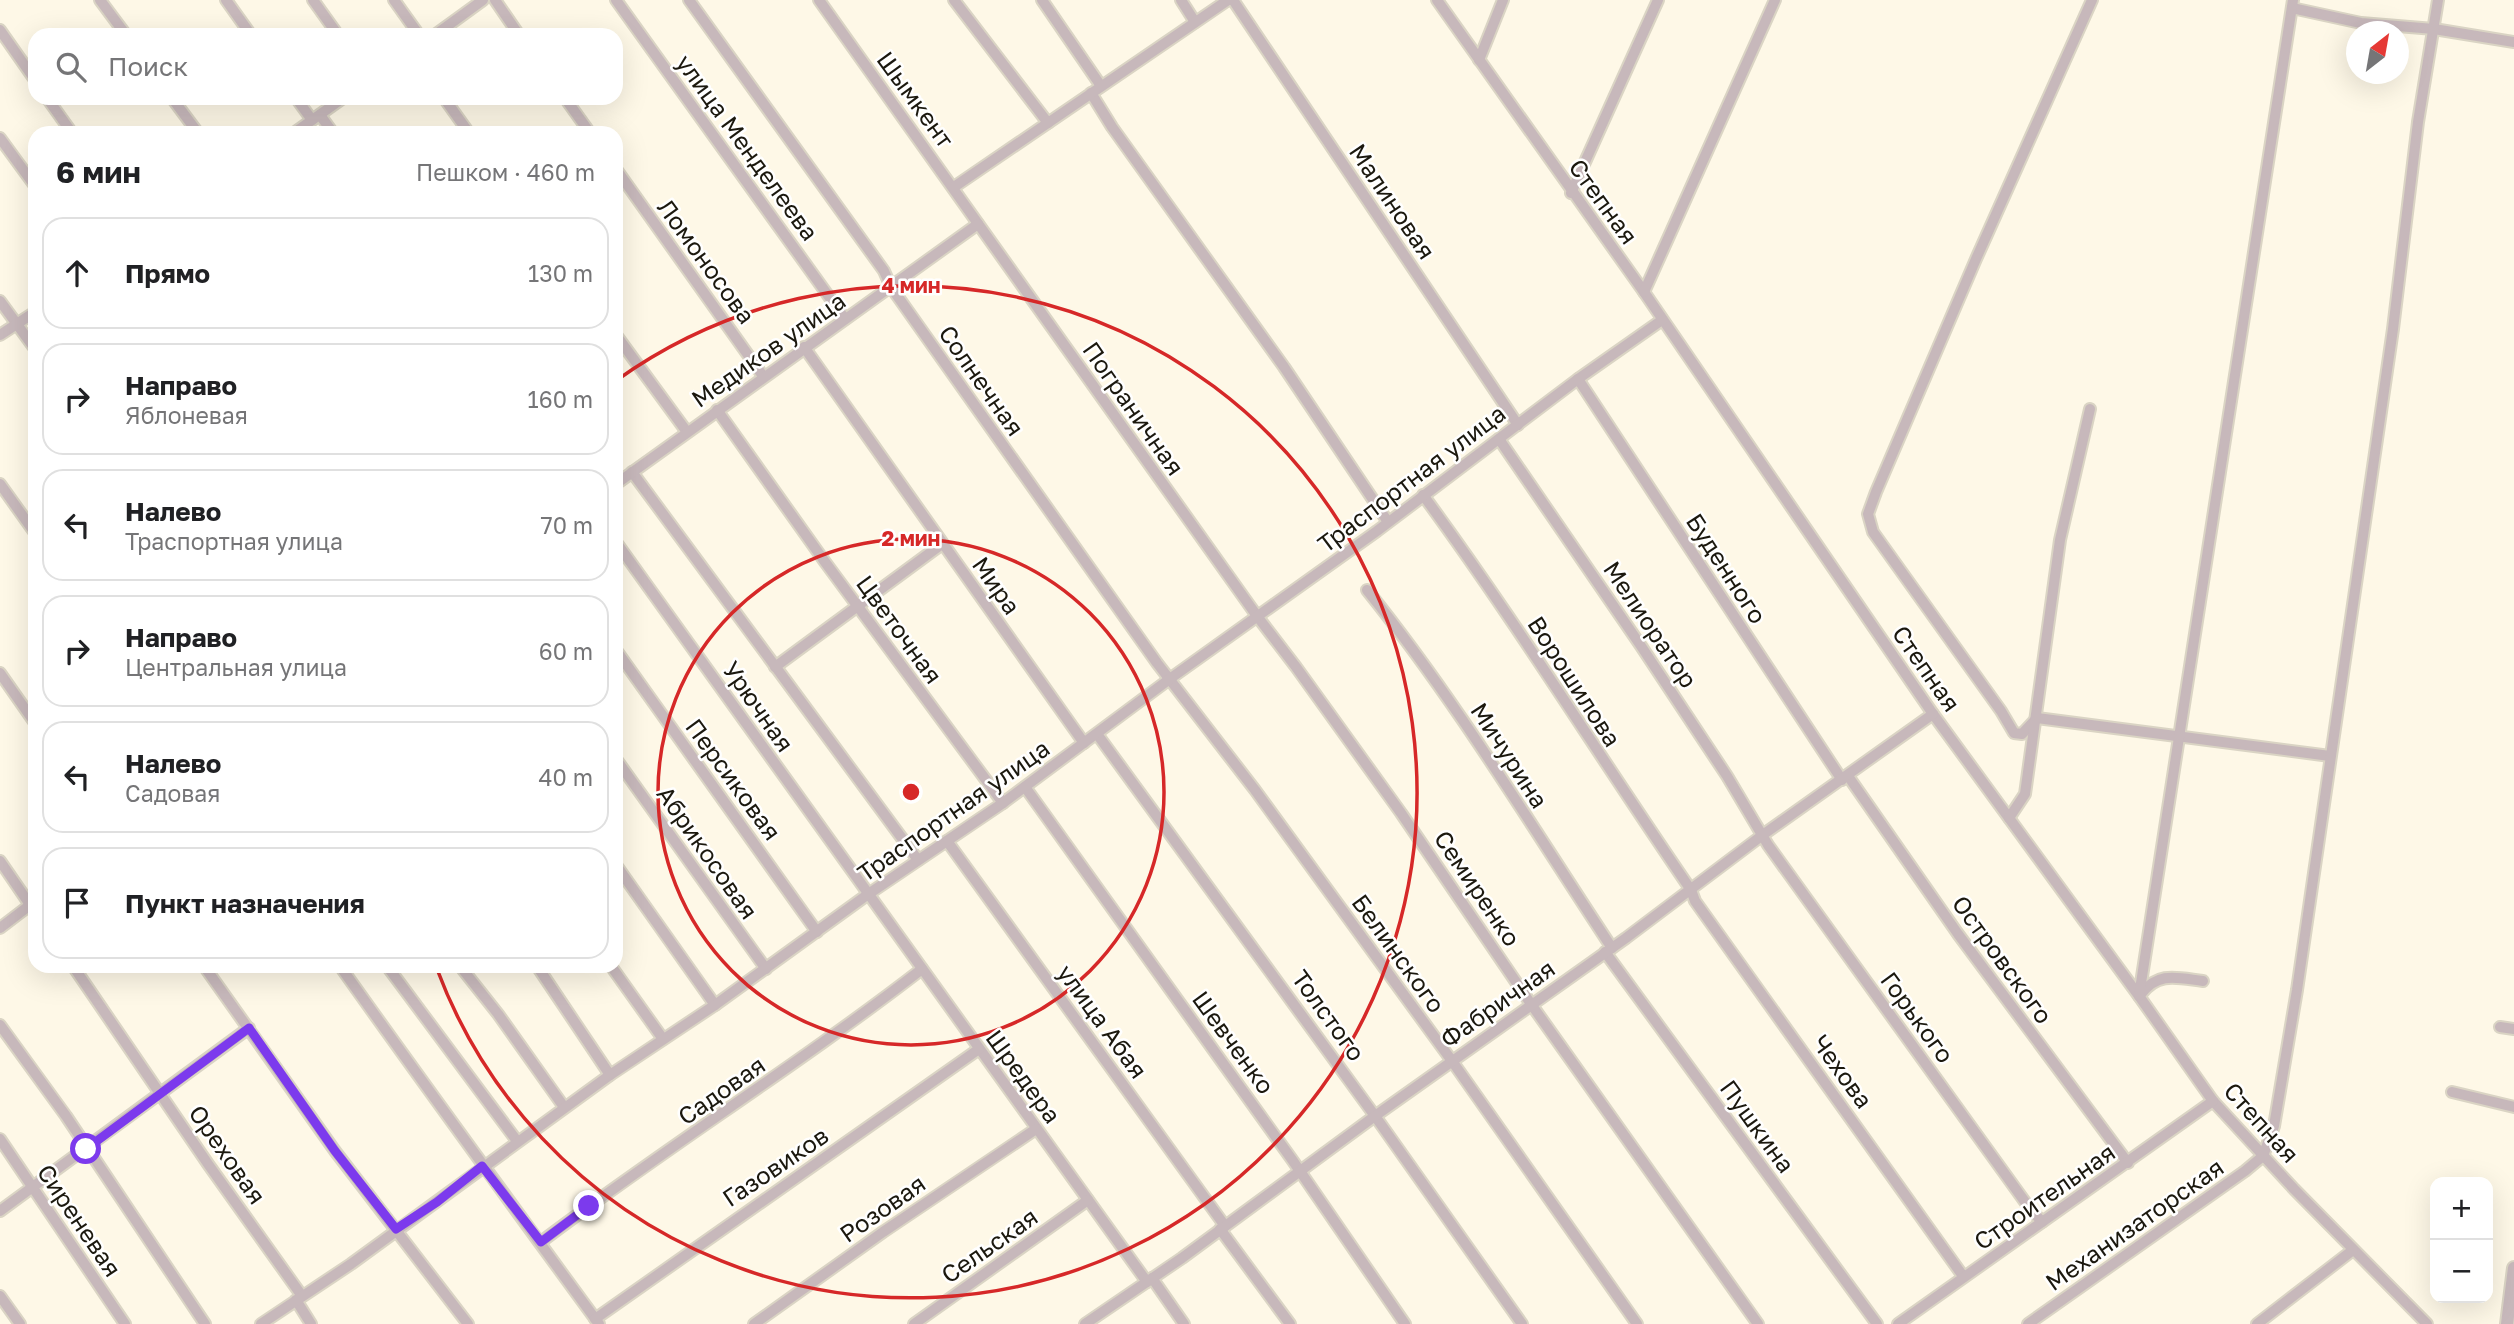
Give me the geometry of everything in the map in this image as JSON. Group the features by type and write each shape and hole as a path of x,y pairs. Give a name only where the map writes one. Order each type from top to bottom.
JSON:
{"street":[{"path":"100,0 121,28"},
{"path":"226,0 246,28"},
{"path":"313,0 333,28"},
{"path":"394,0 414,28"},
{"path":"445,28 483,0"},
{"path":"495,0 514,28"},
{"name":"улица Менделеева","path":"616,0 845,319"},
{"name":"Солнечная","path":"689,0 884,271 891,287 1060,526 1171,678"},
{"name":"Шымкент","path":"819,0 978,223"},
{"path":"954,0 1048,123"},
{"path":"1042,0 1096,90 1112,127 1284,367 1388,522"},
{"path":"1181,0 1195,22"},
{"path":"954,187 1230,0"},
{"name":"Малиновая","path":"1230,0 1518,425"},
{"name":"Степная","path":"1437,0 1644,292 1933,714 2213,1101 2353,1250 2427,1324"},
{"path":"1479,60 1503,0"},
{"path":"1572,193 1658,0"},
{"path":"1644,292 1775,0"},
{"path":"2037,718 2022,734 2014,733 1873,532 1868,514 1970,272 2092,0"},
{"path":"2263,1156 2274,1126 2288,1044 2393,329 2418,122 2438,0"},
{"path":"2139,996 2292,4 2361,23 2434,29 2514,42"},
{"path":"0,30 28,70"},
{"path":"52,105 67,126"},
{"path":"177,105 193,126"},
{"path":"303,105 325,126"},
{"path":"304,126 334,105"},
{"path":"449,105 465,126"},
{"path":"570,105 585,126"},
{"path":"0,138 28,176"},
{"name":"Ломоносова","path":"623,179 763,376"},
{"name":"Медиков улица","path":"623,479 978,223"},
{"name":"Пограничная","path":"978,223 1257,616"},
{"path":"0,301 28,339"},
{"path":"0,335 28,317"},
{"name":"Траспортная улица","path":"261,1324 351,1264 564,1107 715,1005 867,895 1003,803 1662,320"},
{"path":"623,345 687,432"},
{"name":"Мира","path":"804,347 1084,743"},
{"name":"Буденного","path":"1578,379 1845,778"},
{"path":"2009,818 2025,794 2060,540 2090,409"},
{"name":"Цветочная","path":"717,410 1003,803"},
{"name":"Мелиоратор","path":"1499,439 1572,542 1764,834"},
{"path":"632,472 918,860"},
{"path":"0,484 28,523"},
{"name":"Ворошилова","path":"1423,495 1488,585 1611,774 1691,890"},
{"path":"775,667 942,544"},
{"name":"Урючная","path":"623,552 867,895"},
{"name":"Мичурина","path":"1367,590 1442,690 1608,950"},
{"name":"Семиренко","path":"1257,616 1297,667 1401,813 1531,1004 1758,1324"},
{"name":"Персиковая","path":"623,660 817,932"},
{"path":"0,673 28,713"},
{"name":"Белинского","path":"1171,678 1452,1061 1637,1324"},
{"name":"Фабричная","path":"1084,1324 1417,1088 1933,714"},
{"path":"2037,718 2330,756"},
{"name":"Толстого","path":"1097,734 1375,1116 1522,1324"},
{"name":"Абрикосовая","path":"623,769 766,969"},
{"name":"Островского","path":"1845,778 2128,1163"},
{"name":"Шевченко","path":"1025,787 1405,1324"},
{"name":"Горького","path":"1764,834 1768,845 2042,1222"},
{"name":"улица Абая","path":"947,841 1290,1324"},
{"path":"0,861 28,899"},
{"path":"623,875 715,1005"},
{"name":"Чехова","path":"1691,890 1695,901 1963,1276"},
{"name":"Шредера","path":"867,895 1088,1200 1184,1324"},
{"path":"0,928 28,909"},
{"name":"Пушкина","path":"1608,950 1877,1324"},
{"name":"Садовая","path":"541,1242 805,1057 922,970"},
{"name":"Ореховая","path":"78,973 299,1298 311,1324"},
{"path":"209,973 335,1151 468,1324"},
{"path":"345,973 597,1322"},
{"path":"392,973 517,1141"},
{"path":"466,973 564,1107"},
{"path":"542,973 610,1075"},
{"path":"616,973 663,1039"},
{"path":"2139,996 2148,984 2156,980 2170,977 2203,981"},
{"path":"0,1025 205,1324"},
{"path":"2500,1027 2514,1029"},
{"path":"0,1211 249,1028"},
{"name":"Газовиков","path":"597,1322 979,1049"},
{"path":"2452,1092 2514,1107"},
{"name":"Строительная","path":"1898,1324 2213,1101"},
{"name":"Розовая","path":"754,1324 883,1232 1036,1129"},
{"name":"Сиреневая","path":"0,1139 125,1324"},
{"name":"Механизаторская","path":"2028,1324 2229,1183 2263,1156"},
{"name":"Сельская","path":"914,1324 1088,1200"},
{"path":"2257,1324 2353,1250"},
{"path":"2507,1324 2514,1268"},
{"path":"0,1296 20,1324"}],"route":[{"path":"86,1149 249,1028 335,1151 396,1229 437,1202 482,1166 541,1242 589,1206"}]}
